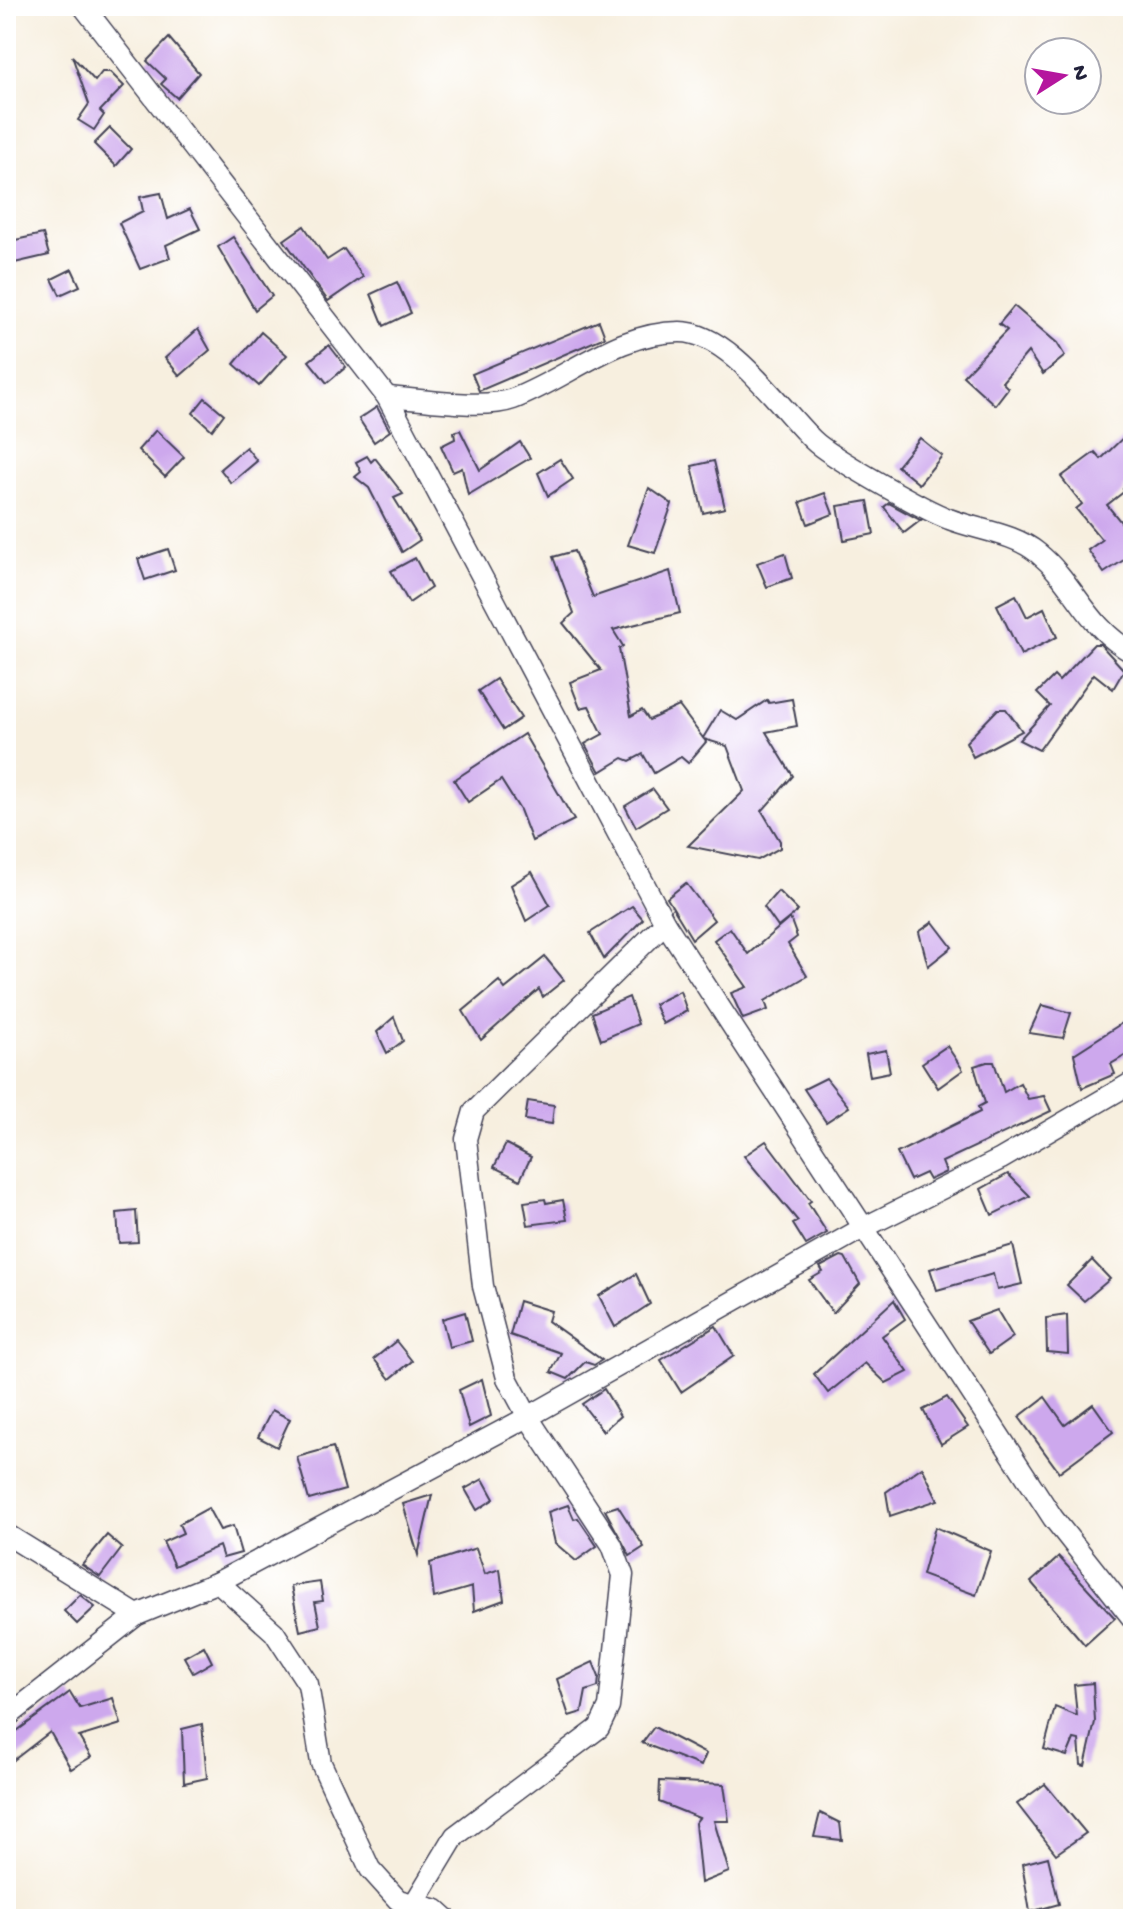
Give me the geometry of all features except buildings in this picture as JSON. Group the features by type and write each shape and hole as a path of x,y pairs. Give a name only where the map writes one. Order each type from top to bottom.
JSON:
{"street":[{"path":"83,6 387,397 665,923 1053,1518 1133,1619"},
{"path":"387,397 475,402 511,400 636,337 683,332 703,338 728,351 816,443 945,518 1022,543 1040,554 1108,639 1133,653"},
{"path":"407,1912 455,1836 599,1728 609,1707 623,1575 612,1545 528,1417 507,1378 483,1286 466,1139 474,1111 665,923"},
{"path":"6,1718 137,1615 218,1582 528,1417 863,1228 1001,1159 1133,1082"},
{"path":"6,1534 137,1615"},
{"path":"218,1582 274,1632 308,1684 321,1763 370,1869 407,1912"},
{"path":"407,1912 437,1910 447,1919"}]}
